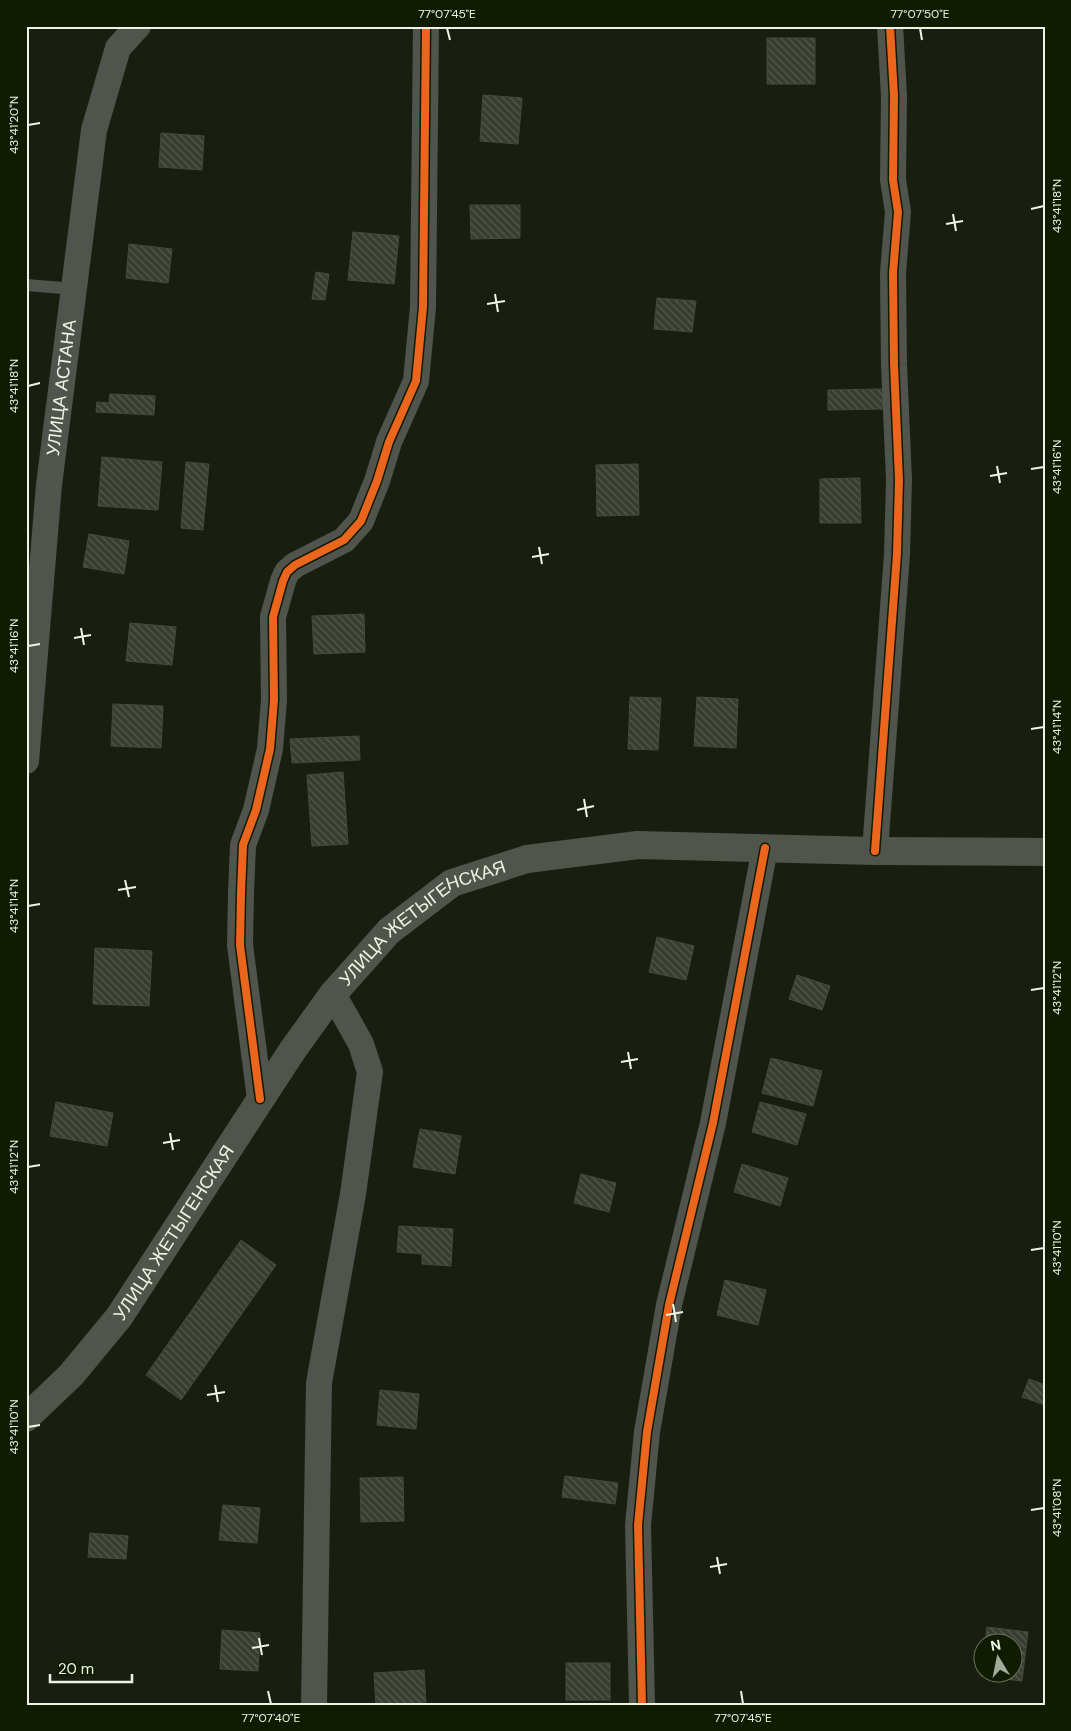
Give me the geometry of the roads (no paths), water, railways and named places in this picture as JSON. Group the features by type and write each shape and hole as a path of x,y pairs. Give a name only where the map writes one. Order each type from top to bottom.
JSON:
{"main road":[{"name":"УЛИЦА ЖЕТЫГЕНСКАЯ","path":"26,1418 71,1376 119,1317 292,1050 334,994 389,931 452,883 527,859 638,845 875,851 1045,852"}],"street":[{"name":"УЛИЦА АСТАНА","path":"26,761 49,485 94,130 118,48 138,26"},
{"path":"260,1099 240,945 241,893 244,845 256,810 270,749 274,700 273,617 287,572 295,565 344,540 362,521 389,442 416,381 423,307 426,26"},
{"path":"875,851 897,554 900,480 894,364 893,282 898,212 893,180 894,96 890,26"},
{"path":"642,1705 638,1525 647,1432 669,1305 713,1122 765,848"},
{"path":"314,1705 319,1383 353,1194 370,1072 361,1044 334,994"}],"lane":[{"path":"26,285 75,289"}]}
